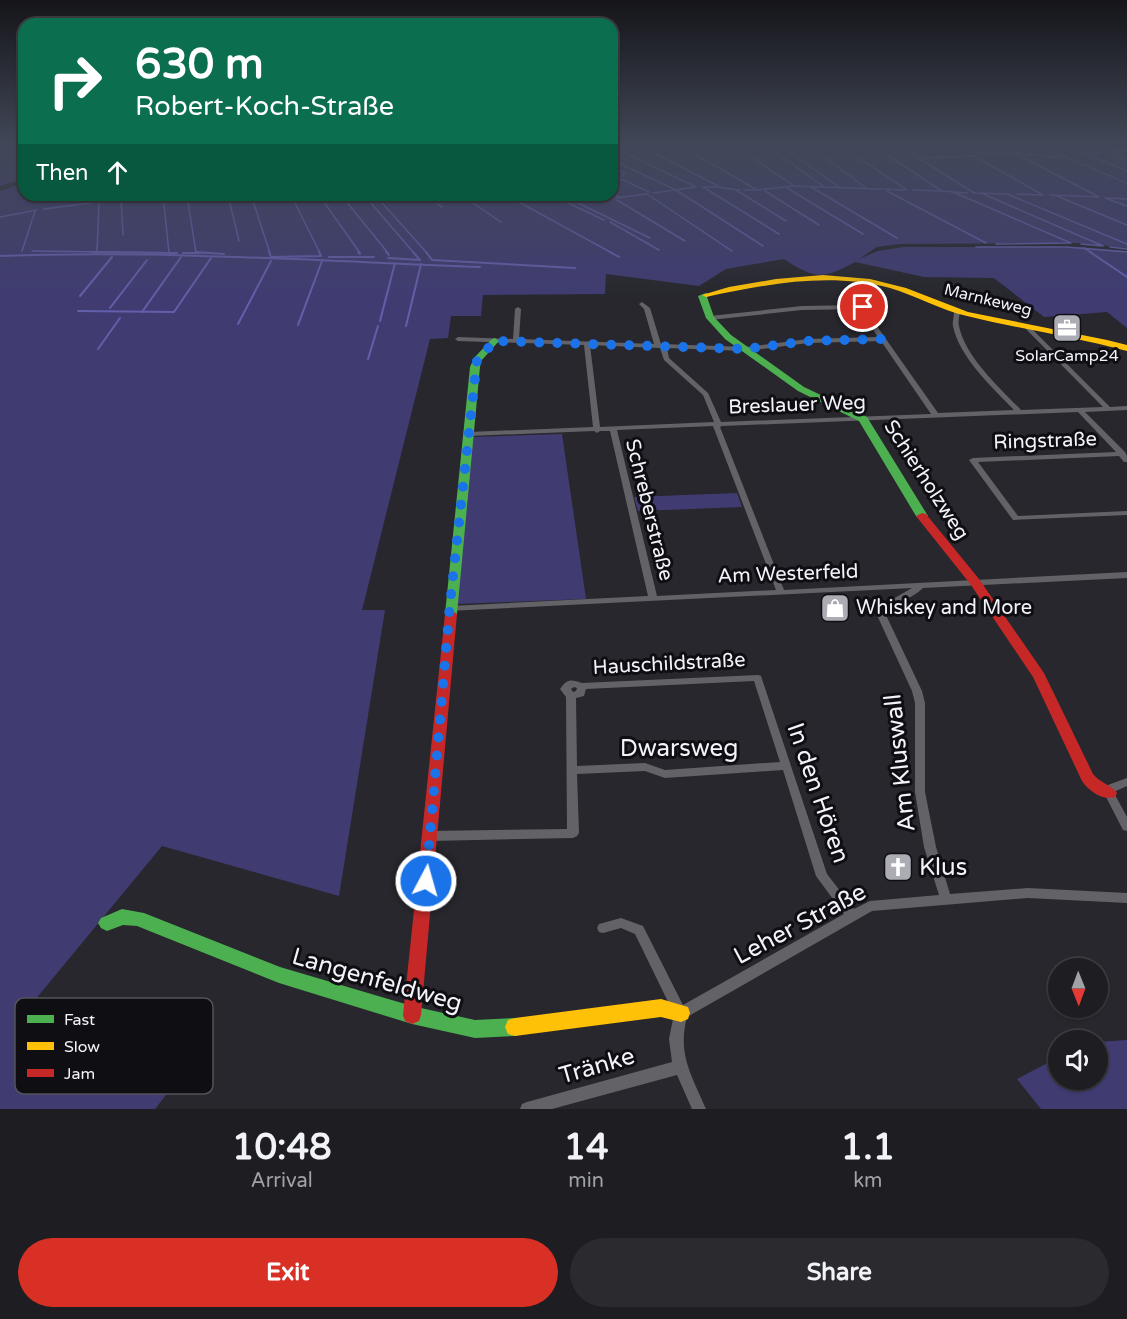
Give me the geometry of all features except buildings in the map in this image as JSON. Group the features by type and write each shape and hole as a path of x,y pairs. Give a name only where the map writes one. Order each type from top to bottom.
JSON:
{"street":[{"name":"Marnkeweg","path":"702,296 794,276 841,276 895,287 957,312 1127,348"},
{"path":"875,282 864,298 863,307 870,325 936,416"},
{"name":"Schierholzweg","path":"702,296 710,318 728,337 801,389 863,419 928,526 975,582 1039,676 1086,777 1093,785 1109,793"},
{"path":"642,304 647,308 666,359 706,393 781,592"},
{"path":"710,318 802,308 863,307"},
{"path":"516,342 518,309"},
{"path":"957,312 955,329 969,354 1020,412"},
{"path":"1027,327 1109,409"},
{"path":"458,339 746,349 808,341 881,339"},
{"path":"412,1015 475,367 477,360 495,341"},
{"path":"587,344 597,430"},
{"name":"Breslauer Weg","path":"469,434 1127,408"},
{"path":"1080,410 1124,457"},
{"name":"Schreberstraße","path":"613,430 653,598"},
{"name":"Ringstraße","path":"1124,457 973,460 1016,518 1127,513"},
{"name":"Am Westerfeld","path":"450,609 1127,575"},
{"path":"878,589 896,601 920,587"},
{"name":"Am Kluswall","path":"896,601 880,613 917,691 920,703 920,792 930,847 946,899"},
{"name":"Hauschildstraße","path":"430,836 573,833 571,696 581,694 582,686 758,678"},
{"name":"In den Hören","path":"758,678 822,876 852,915"},
{"name":"Dwarsweg","path":"572,770 645,767 665,774 786,766"},
{"path":"1127,782 1112,788 1109,793 1127,827"},
{"name":"Leher Straße","path":"681,1012 870,906 1028,893 1127,898"},
{"name":"Langenfeldweg","path":"107,923 122,917 138,918 279,975 412,1015 475,1029 499,1029 662,1008 681,1012"},
{"path":"603,928 621,923 639,930 681,1012 675,1029 674,1045 680,1066 699,1109"},
{"name":"Tränke","path":"527,1109 680,1066"}],"shaded area":[{"path":"0,195 18,195 18,201 618,201 618,195 1127,195 1127,248 1078,243 899,244 877,247 859,259 878,251 903,247 1081,247 1127,251 1127,328 1107,312 1044,317 994,278 924,277 855,262 835,272 819,275 803,270 784,259 726,269 699,286 606,274 605,294 483,295 481,316 451,316 448,338 430,339 362,610 385,610 339,896 162,846 37,998 15,998 15,1094 167,1094 155,1109 0,1109"},
{"path":"562,434 586,599 456,604 472,437"},
{"path":"737,493 742,507 638,511 634,497"},
{"path":"1127,1040 1127,1109 1041,1109 1017,1079 1048,1063 1048,1090 1108,1090 1108,1041"}],"waterway":[{"path":"620,197 641,195"},
{"path":"648,195 732,251"},
{"path":"683,195 763,246"},
{"path":"716,195 779,234"},
{"path":"744,195 786,221"},
{"path":"771,195 819,225"},
{"path":"798,195 863,234"},
{"path":"824,195 897,238"},
{"path":"894,195 986,243"},
{"path":"959,195 1071,243 996,244"},
{"path":"985,195 1103,246 1081,244"},
{"path":"1009,195 1127,244"},
{"path":"1037,195 1043,195"},
{"path":"1050,195 1099,197 1095,195"},
{"path":"1057,196 1127,225"},
{"path":"1127,199 1105,198 1127,206"},
{"path":"44,209 106,201"},
{"path":"121,201 123,235"},
{"path":"164,201 169,253"},
{"path":"188,201 196,253"},
{"path":"229,201 239,241"},
{"path":"253,201 270,253"},
{"path":"294,201 320,253"},
{"path":"323,201 360,253"},
{"path":"346,201 388,253"},
{"path":"369,201 414,253"},
{"path":"380,201 427,253"},
{"path":"434,201 442,207"},
{"path":"470,201 501,222"},
{"path":"517,201 612,253"},
{"path":"564,201 604,220"},
{"path":"572,201 576,203 592,201"},
{"path":"618,201 685,241"},
{"path":"97,252 99,202"},
{"path":"578,203 650,238"},
{"path":"0,217 37,210"},
{"path":"22,251 35,211"},
{"path":"610,222 659,250"},
{"path":"976,247 1085,249"},
{"path":"1110,247 1127,249"},
{"path":"1085,249 1127,252"},
{"path":"1085,249 1092,253"},
{"path":"32,251 97,252"},
{"path":"92,252 169,253"},
{"path":"97,252 169,253"},
{"path":"196,252 224,254"},
{"path":"269,252 271,257 321,256 319,252"},
{"path":"386,252 389,255"},
{"path":"388,258 420,260 413,252"},
{"path":"426,252 432,260 575,268"},
{"path":"610,252 619,257"},
{"path":"1090,252 1127,277"},
{"path":"169,253 177,253 169,253"},
{"path":"183,253 196,253"},
{"path":"196,253 205,253"},
{"path":"0,256 180,255 395,263"},
{"path":"80,296 112,257"},
{"path":"142,312 181,257"},
{"path":"329,257 374,257"},
{"path":"142,312 174,312 211,258"},
{"path":"110,308 147,260"},
{"path":"238,324 271,261"},
{"path":"298,325 322,261"},
{"path":"380,321 395,263"},
{"path":"395,263 421,264"},
{"path":"406,326 421,264"},
{"path":"421,264 480,267"},
{"path":"78,311 142,312"},
{"path":"98,349 120,318"},
{"path":"368,359 378,326"}],"traffic: fast":[{"path":"706,295 702,296 710,318 728,337 801,389 863,419 922,516"},
{"path":"451,614 475,367 477,360 495,341"},
{"path":"107,923 122,917 138,918 279,975 412,1015 475,1029 515,1027"}],"traffic: slow":[{"path":"706,295 776,281 823,277 847,278 894,287 967,314 1127,348"},
{"path":"515,1027 661,1008 681,1013"}],"traffic: jam":[{"path":"922,516 975,582 1039,676 1087,777 1093,785 1109,793"},
{"path":"412,1015 451,614"}],"place":[{"name":"SolarCamp24","path":"1067,328"},
{"name":"Whiskey and More","path":"835,608"},
{"name":"Klus","path":"898,867"}],"route":[{"path":"426,881 450,604 477,360 495,341 746,349 808,341 881,339 870,325 863,307"}]}
